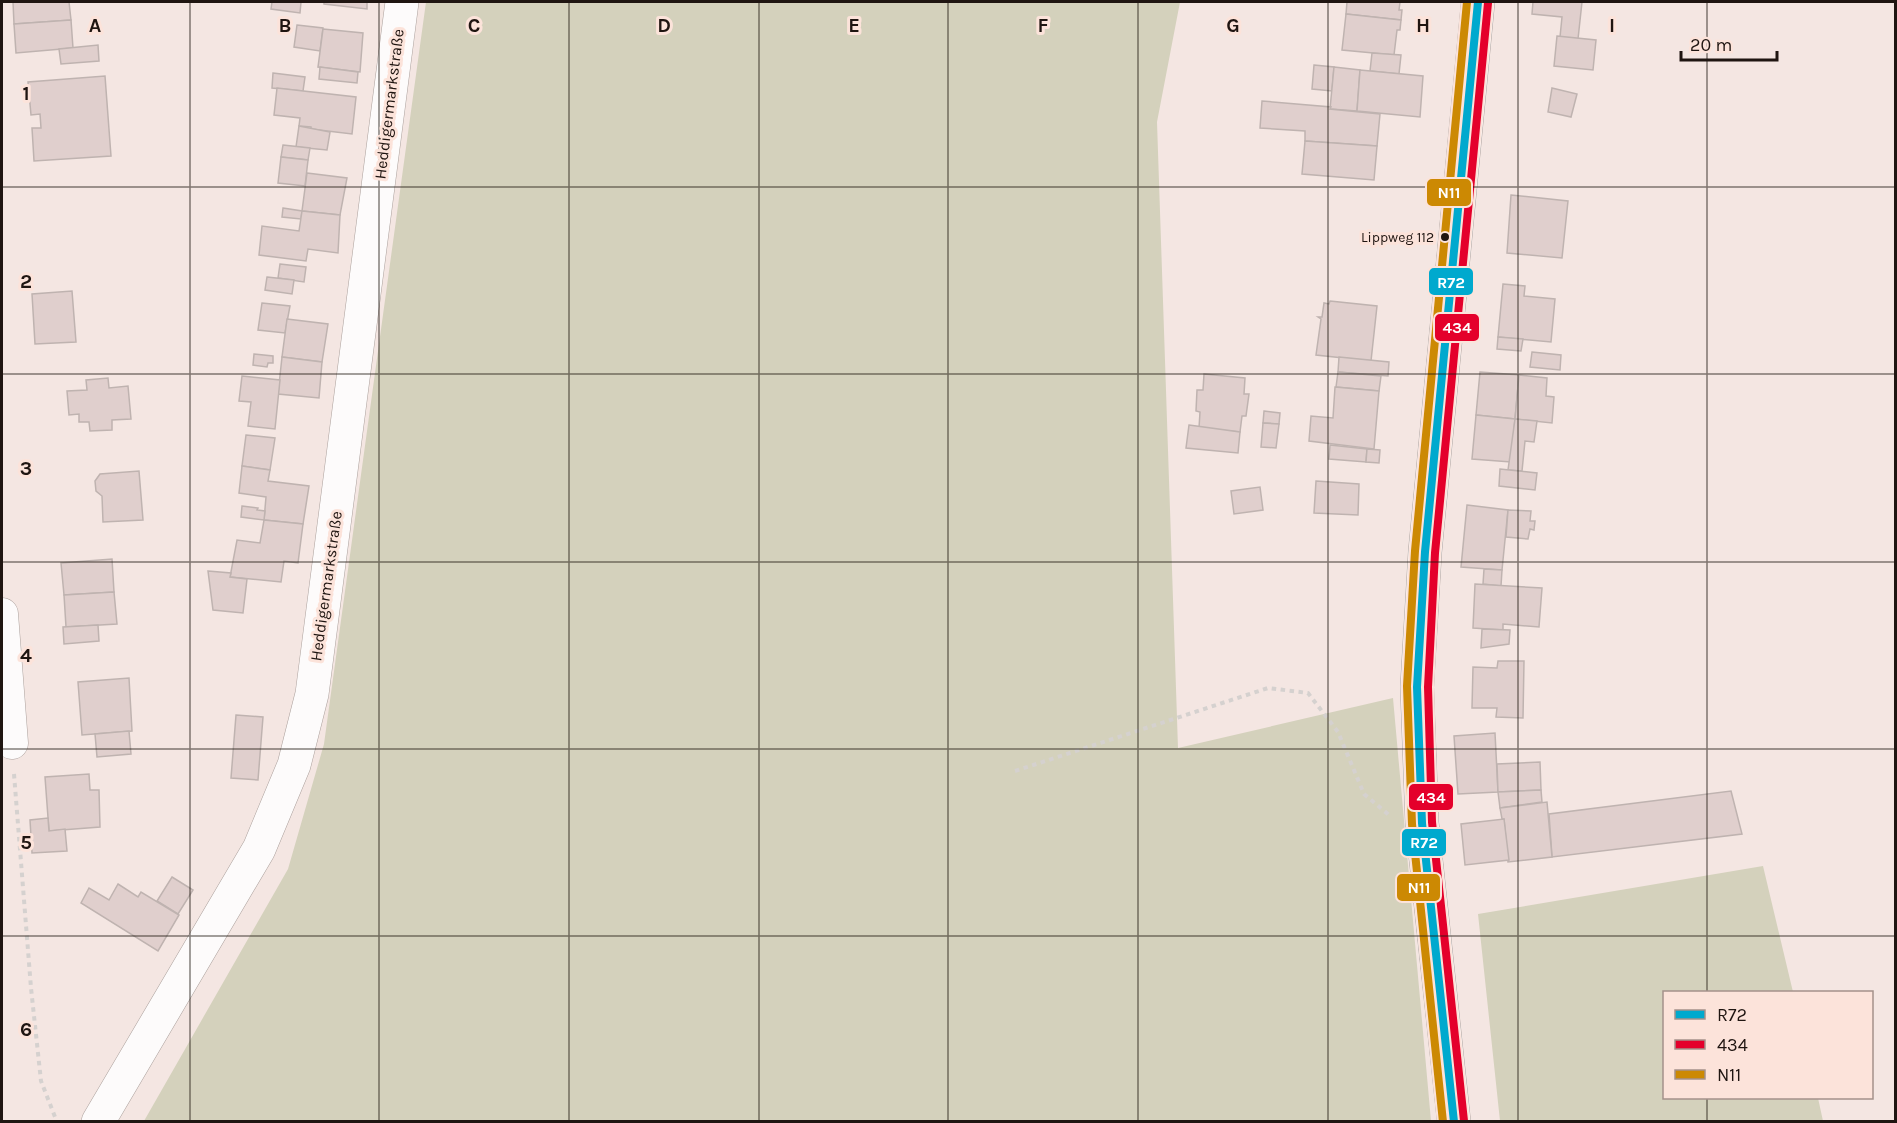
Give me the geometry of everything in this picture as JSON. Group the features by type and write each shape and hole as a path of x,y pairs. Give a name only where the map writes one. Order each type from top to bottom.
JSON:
{"street":[{"name":"Heddigermarkstraße","path":"98,1122 259,849 294,765 312,694 402,2"},
{"path":"1454,1122 1422,823 1418,687 1425,552 1478,2"},
{"path":"2,614 4,685 12,744"}],"path":[{"path":"1015,771 1268,688 1308,693 1338,732 1364,794 1393,818 1422,823"},
{"path":"12,744 30,976 41,1081 57,1122"}],"shaded area":[{"path":"426,2 1180,2 1157,122 1178,748 1393,698 1431,1121 144,1121 288,869 324,744"},
{"path":"1763,866 1793,991 1663,991 1663,1099 1818,1099 1823,1121 1500,1121 1478,914"}],"building":[{"path":"13,2 69,2 71,20 14,24"},
{"path":"272,2 301,2 300,13 271,9"},
{"path":"324,2 367,2 367,9 324,4"},
{"path":"1347,2 1400,2 1401,20 1346,14"},
{"path":"1533,2 1582,2 1578,39 1560,37 1562,17 1532,14"},
{"path":"1346,14 1401,20 1400,30 1397,30 1394,55 1342,50"},
{"path":"71,20 73,48 16,53 14,24"},
{"path":"297,25 323,28 320,51 294,47"},
{"path":"323,29 363,33 360,72 318,67"},
{"path":"1557,36 1596,40 1593,70 1554,66"},
{"path":"98,45 99,61 61,64 59,49"},
{"path":"1372,53 1401,55 1399,74 1370,71"},
{"path":"1314,65 1334,67 1332,91 1312,89"},
{"path":"320,67 358,72 357,83 319,79"},
{"path":"1334,67 1360,70 1357,111 1330,109"},
{"path":"1360,70 1423,76 1420,117 1357,111"},
{"path":"273,73 305,77 303,91 272,88"},
{"path":"105,76 111,156 34,161 32,128 41,128 40,114 31,115 28,82"},
{"path":"277,88 356,97 352,134 311,129 311,127 299,126 300,118 274,115"},
{"path":"1552,88 1577,94 1571,117 1548,112"},
{"path":"1262,101 1380,114 1377,146 1305,141 1305,131 1260,128"},
{"path":"299,126 330,132 327,150 296,147"},
{"path":"1305,141 1377,146 1374,180 1302,174"},
{"path":"283,145 310,148 308,160 281,157"},
{"path":"281,157 308,160 305,186 278,183"},
{"path":"307,173 347,178 340,215 302,211"},
{"path":"1511,195 1568,201 1562,258 1507,253"},
{"path":"283,208 302,211 301,219 282,217"},
{"path":"302,211 340,215 338,253 308,249 306,261 259,255 262,226 299,231"},
{"path":"280,264 306,267 304,282 278,278"},
{"path":"267,277 294,280 292,294 265,290"},
{"path":"1503,284 1525,286 1524,296 1555,299 1551,342 1498,337"},
{"path":"72,291 76,342 35,344 32,294"},
{"path":"1330,301 1377,306 1371,361 1316,355 1321,319 1318,317 1322,317 1324,303 1329,304"},
{"path":"262,303 290,306 285,333 258,330"},
{"path":"287,319 328,324 322,362 282,357"},
{"path":"1498,337 1523,339 1521,351 1497,349"},
{"path":"1532,352 1561,355 1560,370 1530,367"},
{"path":"254,354 273,356 273,363 268,363 267,367 253,365"},
{"path":"282,357 322,362 319,398 278,394"},
{"path":"1339,357 1389,362 1388,376 1338,372"},
{"path":"1338,372 1381,376 1379,391 1336,387"},
{"path":"1480,372 1519,375 1515,419 1476,415"},
{"path":"1204,374 1245,378 1244,394 1249,394 1246,416 1242,416 1240,432 1199,428 1200,412 1196,411 1197,390 1203,390"},
{"path":"1519,375 1547,378 1546,396 1554,397 1552,423 1515,419"},
{"path":"242,376 280,380 275,429 248,426 251,402 239,401"},
{"path":"108,378 109,388 128,386 131,419 112,420 112,430 90,431 89,422 79,422 79,414 69,415 67,391 87,390 86,380"},
{"path":"1335,387 1379,391 1374,449 1309,441 1311,416 1333,418"},
{"path":"1264,411 1280,413 1279,424 1263,423"},
{"path":"1476,415 1515,419 1511,462 1472,459"},
{"path":"1515,419 1537,421 1534,442 1525,441 1522,471 1508,470"},
{"path":"1263,423 1279,424 1276,448 1261,447"},
{"path":"1189,425 1240,432 1238,453 1186,448"},
{"path":"246,435 275,438 270,470 242,466"},
{"path":"1330,445 1367,449 1366,462 1329,459"},
{"path":"1367,449 1380,450 1379,463 1366,462"},
{"path":"242,466 270,470 268,481 309,486 303,524 264,520 266,497 239,493"},
{"path":"1500,469 1537,473 1535,490 1499,486"},
{"path":"139,471 143,520 103,522 102,496 96,491 95,481 100,474"},
{"path":"1316,481 1359,484 1358,515 1314,513"},
{"path":"1260,487 1263,510 1234,514 1231,491"},
{"path":"1467,505 1508,510 1502,570 1461,567"},
{"path":"242,506 265,511 264,520 241,517"},
{"path":"1508,510 1531,511 1530,521 1535,521 1534,530 1530,529 1528,539 1506,537"},
{"path":"264,520 303,524 298,563 284,561 281,582 230,577 237,540 260,543"},
{"path":"112,559 114,592 64,595 61,563"},
{"path":"1484,569 1502,570 1501,586 1483,584"},
{"path":"208,571 231,573 230,577 247,579 243,613 213,610"},
{"path":"1475,584 1542,588 1539,627 1503,624 1503,630 1473,628"},
{"path":"114,592 117,624 66,627 64,595"},
{"path":"98,625 99,641 64,644 63,627"},
{"path":"1482,629 1510,630 1509,644 1481,648"},
{"path":"1498,661 1524,661 1523,718 1496,717 1497,708 1472,708 1473,667 1497,668"},
{"path":"129,678 132,731 82,735 78,682"},
{"path":"236,715 263,717 258,780 231,778"},
{"path":"129,731 131,754 97,757 95,734"},
{"path":"1495,733 1498,792 1458,794 1454,736"},
{"path":"1540,762 1541,790 1498,792 1497,764"},
{"path":"89,774 90,790 99,790 100,827 49,831 45,777"},
{"path":"1541,790 1542,802 1500,808 1498,792"},
{"path":"1731,791 1742,834 1552,857 1549,814"},
{"path":"1547,802 1552,857 1508,862 1504,819 1502,819 1500,808"},
{"path":"48,818 49,831 65,829 67,851 32,853 30,820"},
{"path":"1504,819 1509,860 1465,865 1461,824"},
{"path":"172,877 193,890 178,914 157,901"},
{"path":"118,884 138,897 141,892 179,915 158,951 81,903 89,888 109,900"}],"transit line":[{"name":"N11","path":"1443,1122 1412,824 1407,686 1415,551 1467,2"},
{"name":"R72","path":"1454,1122 1422,823 1417,687 1425,552 1478,2"},
{"name":"434","path":"1464,1121 1432,822 1428,687 1435,553 1488,3"}],"place":[{"name":"Lippweg 112","path":"1445,237"}]}
